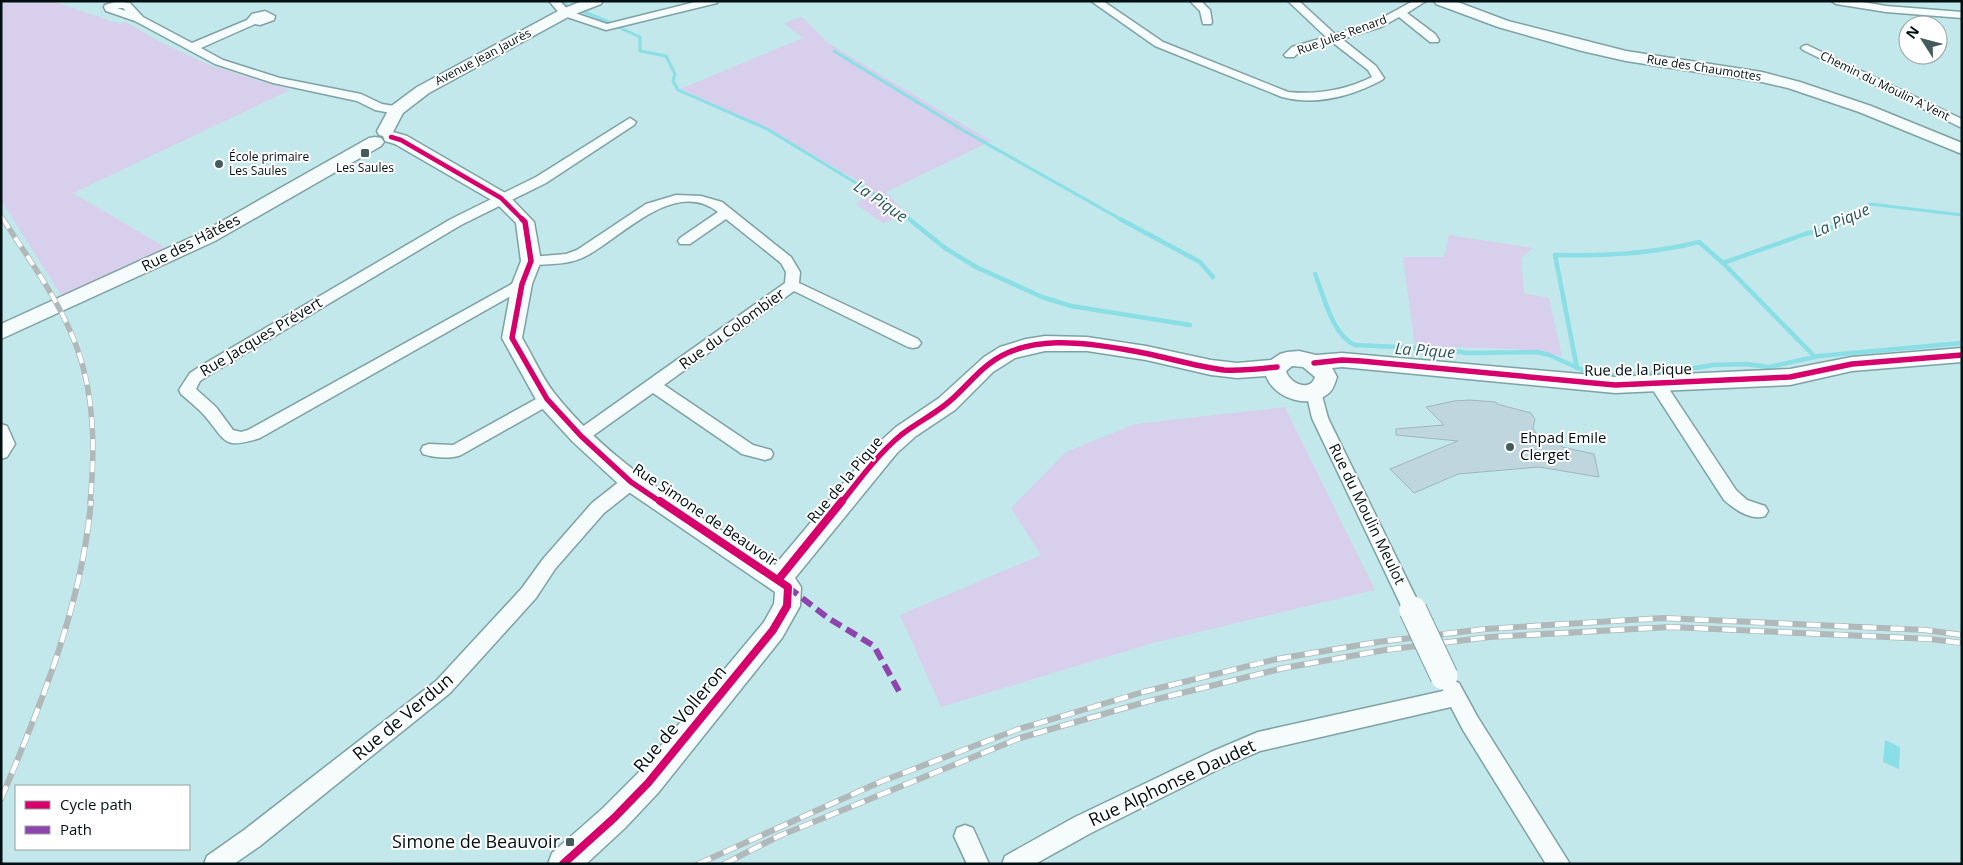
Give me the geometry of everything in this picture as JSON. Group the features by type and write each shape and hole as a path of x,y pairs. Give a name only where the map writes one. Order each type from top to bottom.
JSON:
{"street":[{"name":"Avenue Jean Jaurès","path":"383,137 396,110 412,97 560,7 596,1"},
{"path":"560,7 606,27 713,1"},
{"path":"1096,1 1167,48 1266,88 1298,97 1333,96 1378,78 1372,68 1293,1"},
{"path":"1195,1 1204,10 1207,22"},
{"name":"Rue Jules Renard","path":"1290,55 1296,49 1377,25 1421,1"},
{"name":"Rue des Chaumottes","path":"1441,1 1503,24 1582,46 1626,56 1762,77 1794,85 1865,109 1962,149"},
{"path":"1836,1 1886,10 1962,16"},
{"path":"1400,13 1434,40"},
{"path":"139,19 219,62 277,81 361,98 379,107 396,110"},
{"path":"191,48 253,21"},
{"name":"Chemin du Moulin A Vent","path":"1807,48 1962,124"},
{"path":"502,198 541,180 630,122"},
{"path":"383,137 400,140 502,198 525,222 531,262"},
{"name":"Rue des Hâtées","path":"1,332 202,240 383,137"},
{"name":"Rue Jacques Prévert","path":"502,198 399,254 204,371 189,384 188,390 210,411 228,435 241,438 270,425 522,284"},
{"name":"Rue du Colombier","path":"531,262 556,260 582,254 651,207 673,199 706,200 717,205 786,260 793,272 792,285 581,436"},
{"path":"685,241 726,213"},
{"name":"Rue Simone de Beauvoir","path":"531,262 522,284 512,338 547,399 581,436 631,482 778,580"},
{"path":"792,285 913,343"},
{"name":"Rue de la Pique","path":"778,580 881,454 895,440 948,404 990,362 1015,350 1043,344 1088,344 1122,348 1206,366 1249,370 1282,379 1299,393 1318,378 1338,368 1361,361 1591,384 1657,384 1790,377 1852,364 1962,355"},
{"path":"1282,379 1282,362 1294,358 1318,378"},
{"name":"Rue du Moulin Meulot","path":"1318,378 1320,418"},
{"name":"Rue du Moulin Meulot","path":"1282,379 1320,418 1413,610"},
{"path":"1657,384 1730,495 1741,505 1759,511"},
{"path":"653,386 748,450 765,454"},
{"path":"429,450 455,451 547,399"},
{"path":"1,430 7,444 1,453"},
{"name":"Rue de Verdun","path":"215,864 252,838 443,687 529,593 550,564 598,508 631,482"},
{"name":"Rue de Volleron","path":"563,864 614,818 648,783 773,630 787,606 788,587 778,580"},
{"path":"1413,610 1450,687 1559,864"},
{"name":"Rue Alphonse Daudet","path":"1013,864 1083,825 1218,759 1258,742 1383,712 1450,687"},
{"path":"965,836 978,864"}],"shaded area":[{"path":"1,1 52,1 120,24 126,22 160,42 209,65 290,90 73,193 168,249 64,300 1,200"},
{"path":"802,17 828,43 991,141 886,192 907,215 883,223 856,204 874,190 764,127 680,89 803,38 784,23"},
{"path":"1449,235 1533,248 1521,258 1524,293 1549,298 1562,356 1516,349 1415,346 1403,257 1444,257"},
{"path":"1285,407 1375,590 1153,643 941,707 900,615 1041,555 1011,508 1066,452 1135,424"}],"water":[{"path":"1885,740 1900,747 1899,769 1883,762"}],"building":[{"name":"Ehpad Emile Clerget","path":"1469,400 1496,402 1497,404 1531,413 1535,419 1533,428 1540,440 1594,454 1599,477 1539,467 1458,474 1414,493 1390,469 1458,441 1396,435 1396,429 1444,425 1426,407"}],"waterway":[{"name":"La Pique","path":"562,1 567,5"},
{"name":"La Pique","path":"582,11 609,22"},
{"name":"La Pique","path":"616,26 640,37 640,51 666,56 675,74 673,81 678,90 767,129 889,203 910,220"},
{"path":"834,51 966,132 1122,220"},
{"name":"La Pique","path":"1845,220 1870,204 1962,215"},
{"name":"La Pique","path":"909,219 945,248 976,267 1042,297 1071,306 1190,325"},
{"path":"1120,219 1200,262 1213,277"},
{"name":"La Pique","path":"1723,263 1805,234 1835,227 1847,219"},
{"name":"La Pique","path":"1577,367 1555,255 1627,253 1699,242 1723,263"},
{"name":"La Pique","path":"1723,263 1815,357"},
{"name":"La Pique","path":"1315,274 1330,314 1340,333 1355,345 1442,349 1467,353 1537,352 1549,355 1577,367"},
{"name":"La Pique","path":"1815,357 1962,343"},
{"name":"La Pique","path":"1577,367 1594,375 1605,376 1670,372 1713,365 1746,364 1769,367 1815,357"}],"railway":[{"path":"1,215 4,220"},
{"path":"3,219 34,266 62,314 83,367 92,424 93,464 90,503"},
{"path":"1,799 31,727 58,654 79,578 91,501"},
{"path":"698,864 880,782 1016,730 1143,692 1277,659 1378,642 1485,629 1663,618 1925,630 1962,635"},
{"path":"724,864 779,836 1020,738 1149,701 1284,668 1385,650 1490,637 1671,627 1930,639 1962,643"}],"marked path":[{"path":"788,587 828,618 874,646 900,693"}],"cycle path":[{"path":"391,137 401,140 501,198 525,222 531,261 522,284 512,338 547,399 581,436 631,482 788,587 787,606 773,630 648,783 614,818 563,864"},
{"path":"778,580 881,454 896,439 947,404 991,362 1007,353 1045,344 1087,344 1146,353 1224,370 1253,370 1277,367"},
{"path":"1314,363 1342,360 1361,361 1615,385 1790,377 1852,364 1962,355"}],"place":[{"name":"Les Saules","path":"365,153"},
{"name":"École primaire Les Saules","path":"219,164"},
{"name":"Ehpad Emile Clerget","path":"1510,447"},
{"name":"Simone de Beauvoir","path":"570,842"}]}
